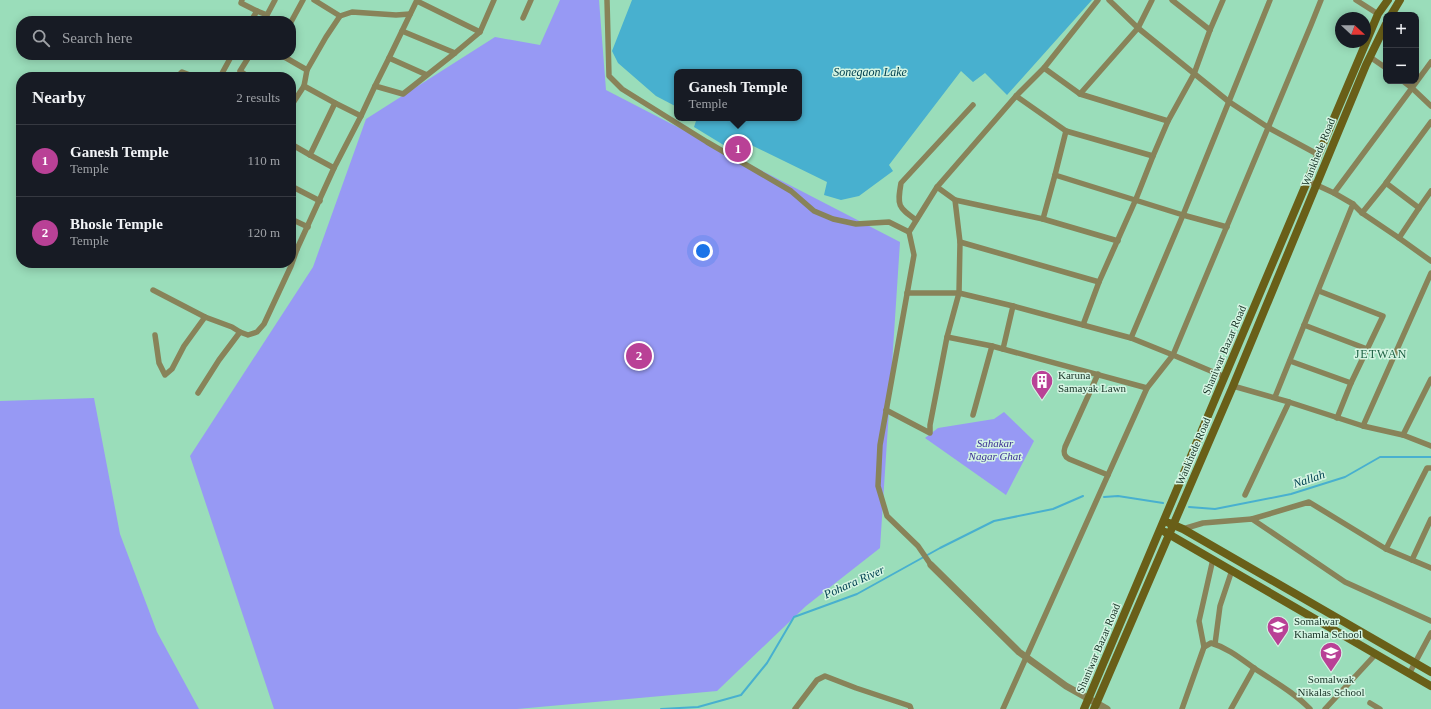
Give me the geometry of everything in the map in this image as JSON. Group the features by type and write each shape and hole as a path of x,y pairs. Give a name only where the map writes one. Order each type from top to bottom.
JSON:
{"main road":[{"name":"Shaniwar Bazar Road","path":"1084,709 1378,14 1388,0"},
{"path":"1393,12 1400,0"},
{"name":"Wankhede Road","path":"1095,706 1233,386 1370,57 1383,30"},
{"path":"1164,520 1183,529 1431,672"},
{"path":"1160,530 1213,559 1431,686"}],"street":[{"path":"242,0 241,3 267,14 275,0"},
{"path":"294,16 303,0"},
{"path":"314,0 340,16"},
{"path":"296,246 308,227 334,168 417,0 480,32"},
{"path":"375,86 403,94 480,32 494,0"},
{"path":"523,18 531,0"},
{"path":"607,0 609,76 622,89 706,142 791,191 814,211 833,219 856,224 888,222 909,232"},
{"path":"1098,0 1044,68 1016,96 937,187 909,232 914,255 880,445 878,486 887,516 918,546 932,566 1019,652 1066,686 1088,698 1095,706 1107,709"},
{"path":"1109,0 1138,28 1228,101 1269,128 1319,155"},
{"path":"1080,94 1138,28 1152,0"},
{"path":"1172,0 1210,30"},
{"path":"1083,325 1099,282 1136,199 1168,121 1194,74 1223,0"},
{"path":"1131,338 1183,215 1270,0"},
{"path":"1003,709 1147,388 1174,355 1321,0"},
{"path":"1356,0 1378,14"},
{"path":"254,16 257,11"},
{"path":"296,98 304,86 307,70 340,16 352,12 396,15 410,14"},
{"path":"402,31 455,53"},
{"path":"1370,57 1383,66"},
{"path":"389,58 427,76"},
{"path":"223,72 229,60"},
{"path":"242,72 240,71 247,60"},
{"path":"290,60 307,70"},
{"path":"1334,193 1431,62"},
{"path":"1044,68 1080,94 1168,121"},
{"path":"1407,84 1431,106"},
{"path":"304,86 361,116"},
{"path":"1016,96 1066,131 1153,156"},
{"path":"310,155 334,103"},
{"path":"916,220 902,209 898,199 901,183 973,105"},
{"path":"1362,214 1431,122"},
{"path":"1043,219 1056,175 1066,131"},
{"path":"296,147 334,168"},
{"path":"1056,175 1183,215 1227,227"},
{"path":"1308,181 1353,204 1362,214 1430,258"},
{"path":"1387,182 1419,208"},
{"path":"937,187 955,200 1043,219 1118,241"},
{"path":"296,189 320,201"},
{"path":"1400,238 1431,191"},
{"path":"886,410 930,433 930,425 947,336 959,293 960,242 955,200"},
{"path":"1275,397 1353,204"},
{"path":"296,221 308,227"},
{"path":"960,242 1099,282"},
{"path":"153,290 205,317 232,327 248,335 257,332 264,324 290,268"},
{"path":"1364,426 1431,273"},
{"path":"1319,291 1383,316 1351,383 1337,418"},
{"path":"907,293 959,293 1013,306 1131,338 1225,377"},
{"path":"1002,349 1013,306"},
{"path":"155,335 159,363 165,375 172,369 184,346 205,317"},
{"path":"1304,325 1367,349"},
{"path":"198,393 219,360 240,332"},
{"path":"947,336 992,346 1147,388"},
{"path":"973,415 992,346"},
{"path":"1290,361 1351,383"},
{"path":"1098,374 1063,452 1065,457 1108,475"},
{"path":"1403,435 1431,379"},
{"path":"1233,386 1275,397 1364,426 1403,435 1431,446"},
{"path":"1245,495 1289,402"},
{"path":"1386,549 1431,462"},
{"path":"1183,529 1203,523 1252,519 1309,502 1386,549 1431,568"},
{"path":"1252,519 1345,582 1431,621"},
{"path":"1412,560 1431,519"},
{"path":"1182,709 1204,647 1199,621 1213,559"},
{"path":"1215,644 1220,606 1232,570"},
{"path":"1409,674 1431,633"},
{"path":"1204,647 1211,643 1233,653 1294,695 1310,709"},
{"path":"1325,709 1375,654"},
{"path":"1231,709 1254,668"},
{"path":"795,709 817,680 825,676 910,706 911,709"},
{"path":"1370,703 1380,709"}],"green space":[{"path":"560,0 599,0 606,90 900,242 880,548 806,606 717,691 517,709 274,709 190,456 313,267 366,119 495,37 540,45"},
{"path":"94,398 120,534 157,632 199,709 0,709 0,401"},
{"name":"Sahakar Nagar Ghat","path":"1004,412 1034,441 1006,495 925,438 938,428 994,419"}],"water":[{"name":"Sonegaon Lake","path":"632,0 1092,0 1007,95 985,73 973,82 961,71 889,165 893,171 859,196 841,200 824,195 827,182 751,145 740,155 694,127 696,121 802,121 802,69 674,69 674,105 656,96 618,63 612,51"}],"waterway":[{"name":"Nallah","path":"1189,507 1215,509 1291,494 1345,477 1380,457 1431,457"},
{"name":"Pohara River","path":"661,709 698,707 741,695 767,663 794,617 857,594 940,548 994,521 1053,509 1083,496"},
{"name":"Nallah","path":"1104,497 1118,496 1163,503"}],"place":[{"name":"Ganesh Temple","path":"738,149"},
{"name":"Bhosle Temple","path":"639,356"},
{"name":"Karuna Samayak Lawn","path":"1042,400"},
{"name":"Somalwar Khamla School","path":"1278,646"},
{"name":"Somalwak Nikalas School","path":"1331,672"}],"district":[{"name":"JETWAN","path":"1381,354"}]}
